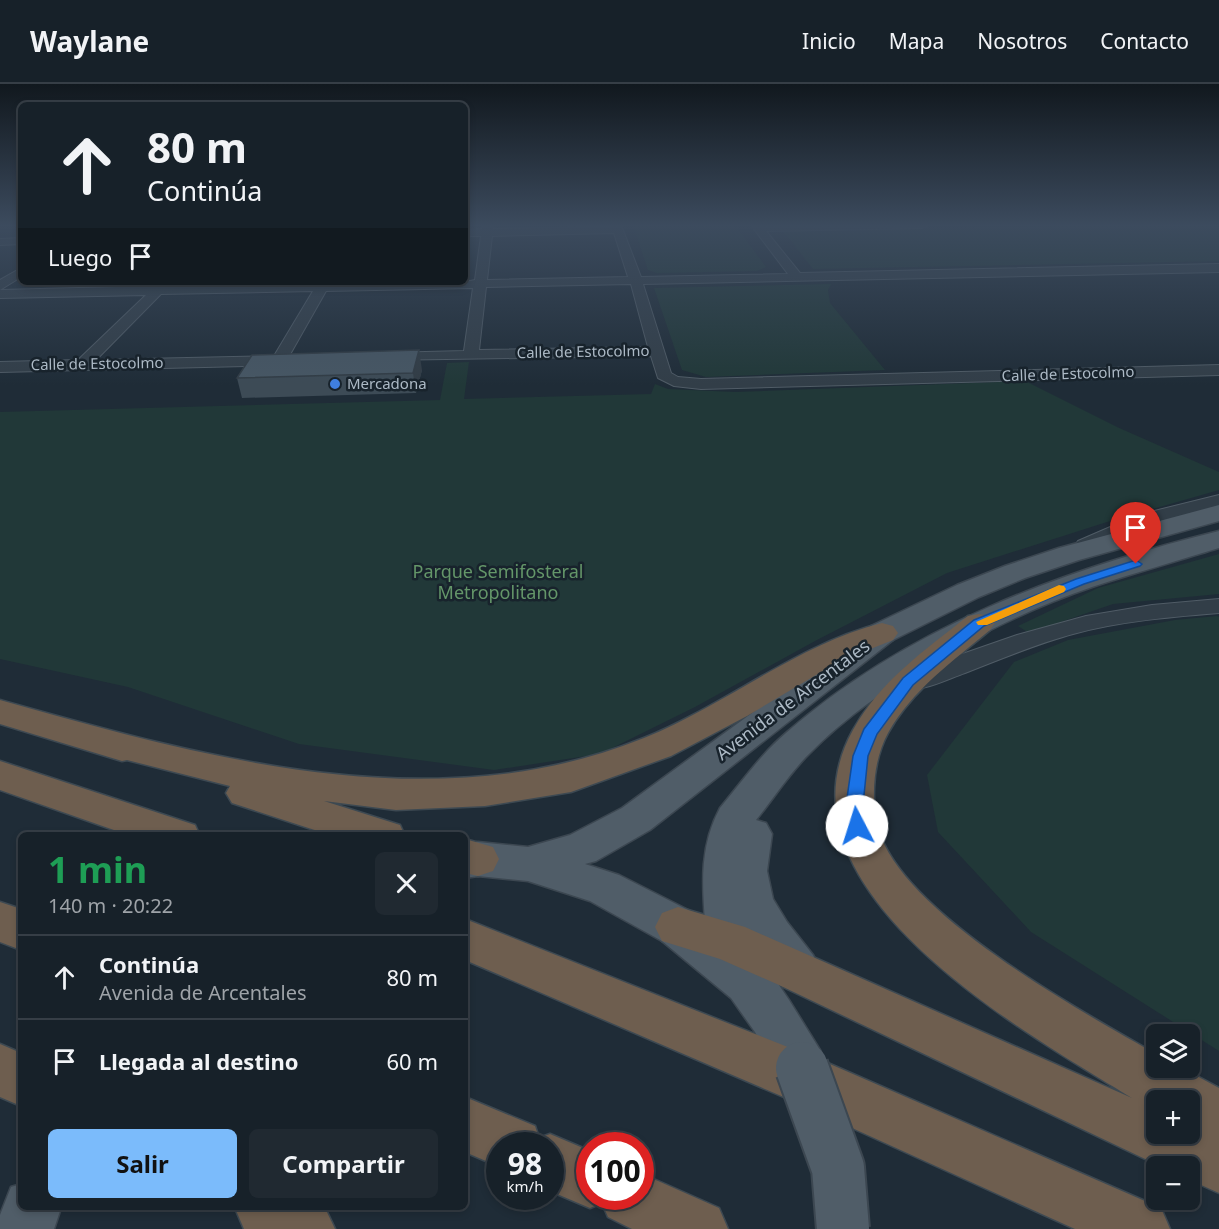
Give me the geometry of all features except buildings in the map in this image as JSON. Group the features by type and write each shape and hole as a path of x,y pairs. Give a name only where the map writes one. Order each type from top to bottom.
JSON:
{"highway":[{"path":"979,623 908,682 870,732 861,756 854,805 857,826 867,852 886,884 910,911 946,944 1043,1015 1219,1118"},
{"path":"0,712 220,770 296,784 396,795 485,791 571,778 658,747 735,708 826,655 882,633"},
{"path":"102,740 225,787 372,832"},
{"path":"0,775 168,832"},
{"path":"0,921 18,929"},
{"path":"678,927 739,962 796,970 1219,1165"},
{"path":"468,940 718,1042 1024,1175 1140,1229"},
{"path":"0,1070 18,1079"},
{"path":"468,1125 486,1133"},
{"path":"654,1209 699,1229"},
{"path":"268,1210 304,1229"}],"main road":[{"name":"Avenida de Arcentales","path":"528,864 580,849 636,819 882,633 968,591 1069,555 1219,513"},
{"name":"Avenida de Arcentales","path":"739,962 723,869 734,819 797,743 857,694 979,623 1080,581 1219,539"},
{"path":"756,791 746,871 752,906 773,940 796,970"},
{"path":"470,859 528,864 604,888 678,927"},
{"path":"739,962 802,1068 838,1168 843,1229"},
{"path":"24,1229 31,1210"}],"street":[{"path":"471,354 481,278"},
{"path":"468,284 739,278"},
{"path":"636,281 657,351"},
{"path":"0,294 323,285"},
{"path":"279,360 323,285"},
{"path":"82,365 157,291"},
{"name":"Calle de Estocolmo","path":"370,357 657,351 664,375 674,381 701,384 1219,369"},
{"name":"Calle de Estocolmo","path":"0,367 297,359"},
{"name":"Avenida de Arcentales","path":"1069,555 1145,519 1219,501"},
{"path":"908,682 1045,634 1084,624 1133,614 1219,606"}],"green space":[{"path":"831,284 828,290 830,303 885,370 706,377 682,370 654,288"},
{"name":"Parque Semifosteral Metropolitano","path":"469,362 464,399 651,394 655,384 668,389 735,392 1025,381 1117,427 1219,472 1219,490 1107,522 947,573 815,641 695,707 600,754 494,770 299,744 128,687 0,659 0,412 440,400 447,363"},
{"path":"1219,554 1219,594 1113,604 1029,633 1018,626 1098,588"},
{"path":"1219,617 1219,1051 1200,1039 1200,1024 1176,1024 1031,932 938,832 927,775 1014,662 1068,640 1175,620"}],"slow traffic":[{"path":"982,622 1059,589"}],"place":[{"name":"Mercadona","path":"335,384"}],"route":[{"path":"857,826 854,805 861,756 870,732 908,682 979,623 1080,581 1136,564"}]}
